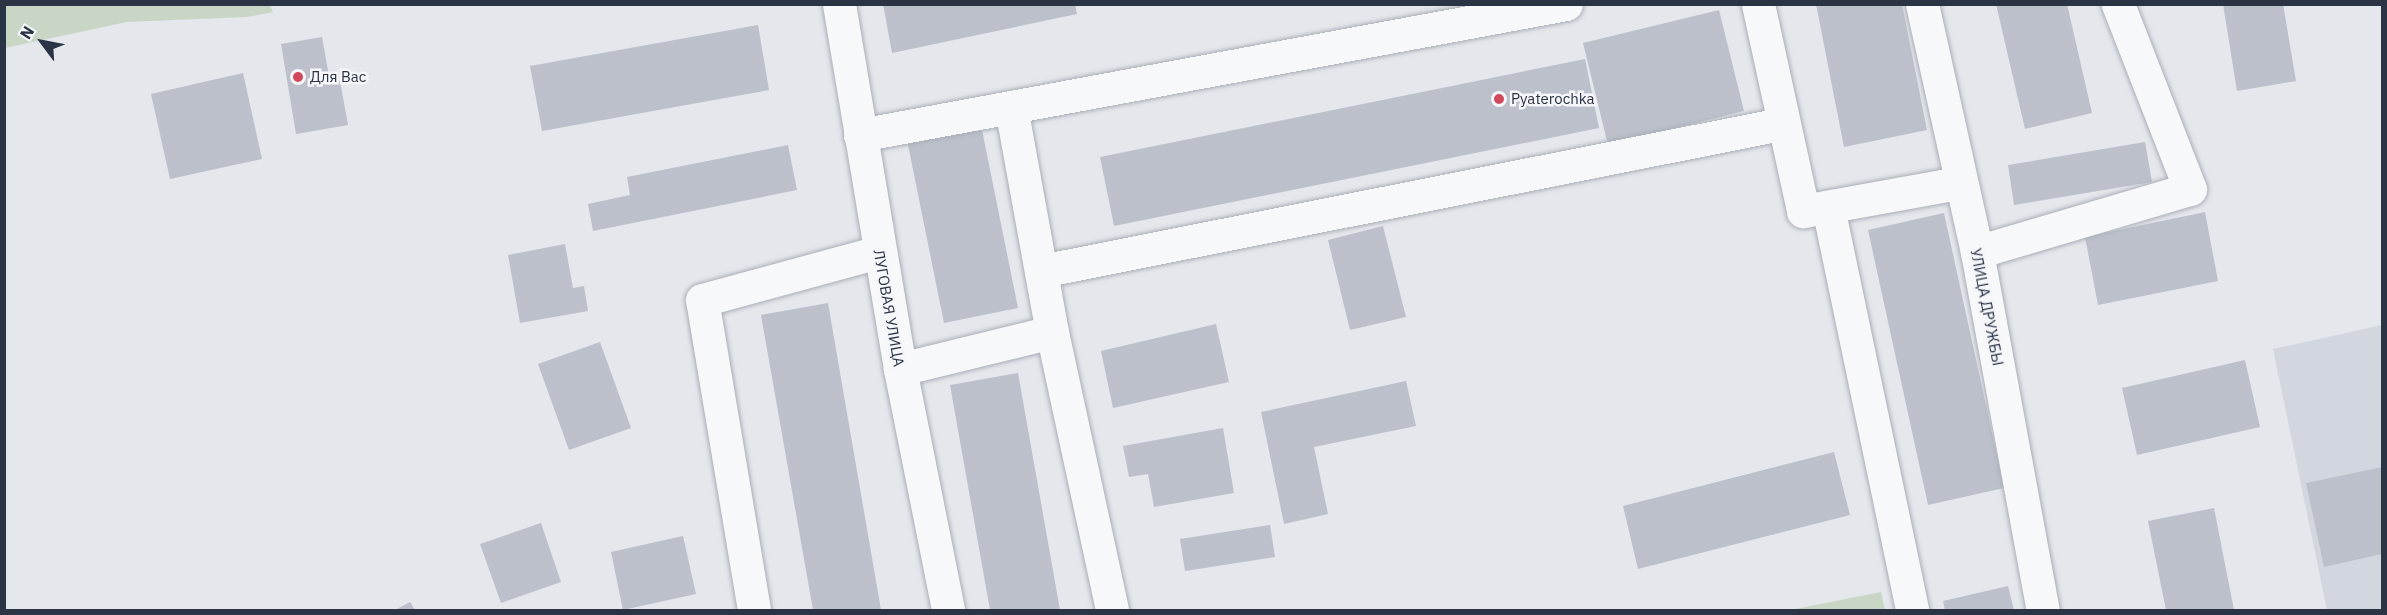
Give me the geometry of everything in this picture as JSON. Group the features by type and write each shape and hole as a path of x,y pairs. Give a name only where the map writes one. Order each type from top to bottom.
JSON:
{"street":[{"name":"ЛУГОВАЯ УЛИЦА","path":"838,4 900,369 948,610"},
{"path":"860,135 1566,4"},
{"path":"1758,4 1781,124 1803,211 1959,183"},
{"name":"УЛИЦА ДРУЖБЫ","path":"1922,4 1959,183 1977,252 2043,610"},
{"path":"1977,252 2190,189 2118,4"},
{"path":"1011,107 1052,332 1112,610"},
{"path":"1041,270 1781,124"},
{"path":"1828,207 1912,610"},
{"path":"754,610 702,300 879,252"},
{"path":"900,369 1052,332"}],"shaded area":[{"path":"2382,325 2382,610 2327,610 2273,349"}],"green space":[{"path":"269,4 273,12 247,17 127,22 5,48 5,5"},
{"path":"1881,592 1885,610 1790,610"}],"building":[{"path":"883,4 1075,4 1077,14 892,53"},
{"path":"1816,4 1902,4 1927,130 1844,147"},
{"path":"1996,4 2067,4 2092,113 2025,129"},
{"path":"2223,4 2283,4 2296,81 2237,91"},
{"path":"1719,10 1744,111 1608,145 1583,43"},
{"path":"758,25 769,90 542,131 530,66"},
{"path":"322,37 330,82 340,81 348,125 296,134 281,44"},
{"path":"1585,59 1599,128 1114,226 1100,157"},
{"path":"243,73 262,159 170,179 151,94"},
{"path":"979,115 1018,308 944,323 905,130"},
{"path":"2145,142 2152,182 2014,205 2008,165"},
{"path":"788,145 797,190 593,231 588,204 630,195 627,177"},
{"path":"2205,212 2218,281 2098,305 2085,237"},
{"path":"1944,213 2004,488 1928,505 1868,230"},
{"path":"1383,226 1406,317 1350,330 1328,240"},
{"path":"565,244 573,288 584,286 588,311 520,323 508,255"},
{"path":"828,303 881,610 813,610 761,315"},
{"path":"1216,324 1229,382 1113,408 1101,351"},
{"path":"600,342 631,428 569,450 538,364"},
{"path":"2245,360 2260,427 2137,455 2122,388"},
{"path":"1018,373 1060,610 990,610 950,385"},
{"path":"1406,381 1416,426 1314,447 1328,514 1284,524 1261,412"},
{"path":"1223,428 1234,493 1154,507 1148,474 1129,477 1123,446"},
{"path":"1834,452 1850,515 1638,569 1623,506"},
{"path":"2382,467 2382,554 2324,567 2306,483"},
{"path":"2214,508 2234,610 2166,610 2148,521"},
{"path":"541,523 561,582 501,603 480,544"},
{"path":"1270,525 1275,557 1185,571 1180,539"},
{"path":"683,536 696,594 623,610 611,552"},
{"path":"2008,586 2014,610 1945,610 1943,601"},
{"path":"410,602 415,610 395,610"}],"place":[{"name":"Для Вас","path":"298,77"},
{"name":"Pyaterochka","path":"1499,99"}]}
